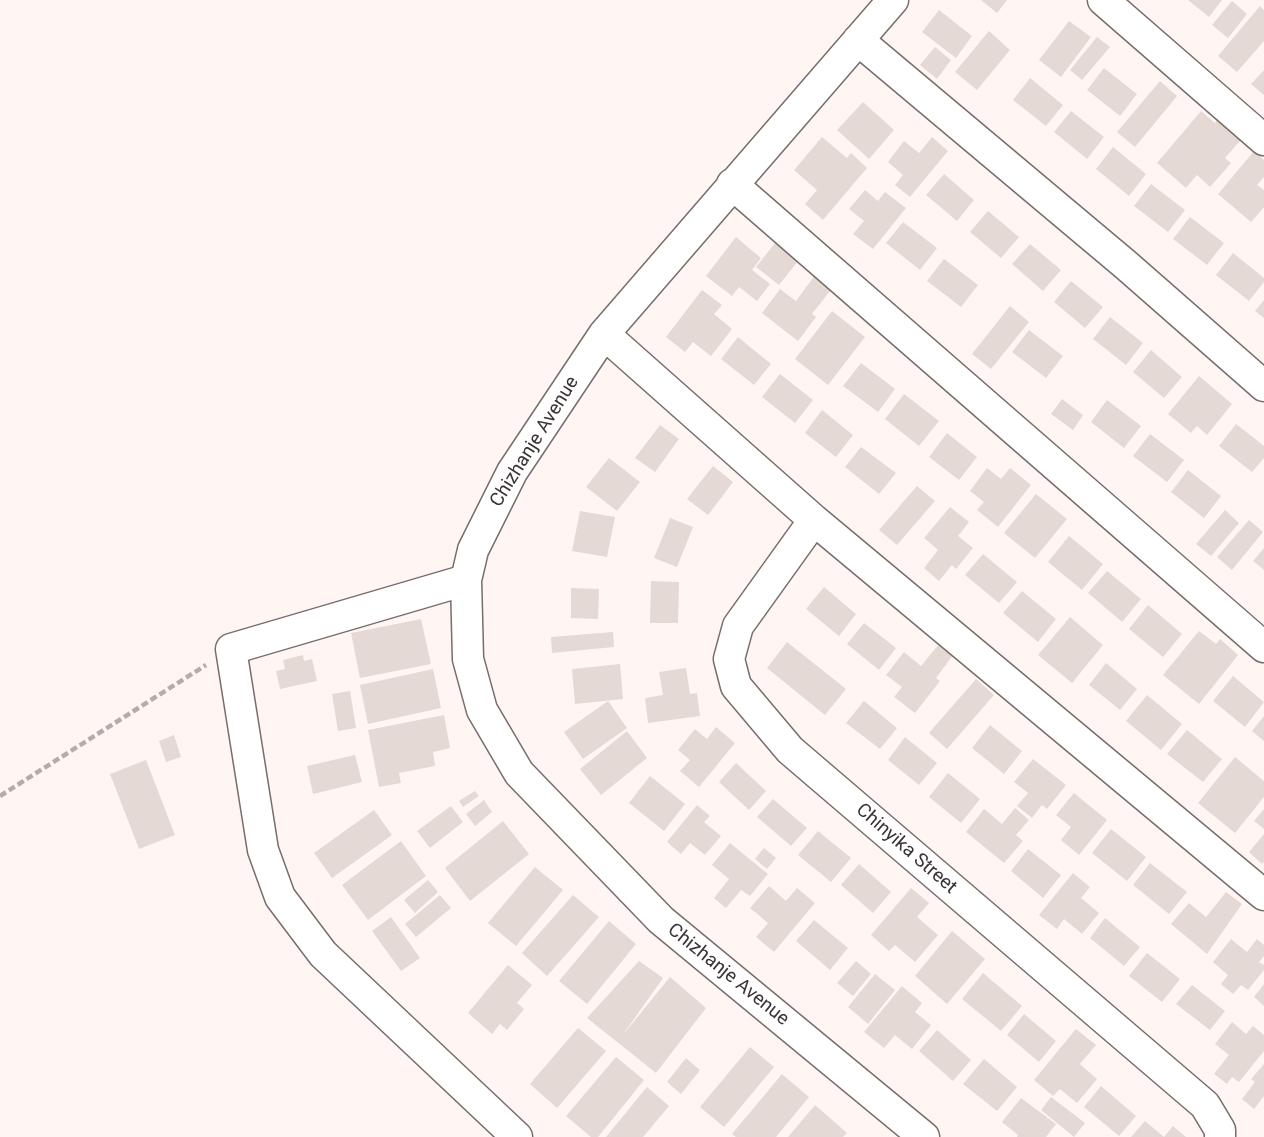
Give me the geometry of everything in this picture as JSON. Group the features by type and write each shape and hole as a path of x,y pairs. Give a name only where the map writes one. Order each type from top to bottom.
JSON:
{"street":[{"name":"Chizhanje Avenue","path":"893,0 604,334 512,472 473,550 466,580 468,659 482,710 519,773 661,920 925,1137"},
{"path":"1103,0 1264,140"},
{"path":"858,40 1126,265 1264,386"},
{"path":"732,184 1264,647"},
{"path":"604,334 814,520 1264,895"},
{"name":"Chinyika Street","path":"814,520 738,626 729,659 736,686 790,750 1205,1105 1220,1130 1220,1137"},
{"path":"466,580 231,649 263,850 280,897 323,954 517,1137"}],"path":[{"path":"0,796 231,649"}],"building":[{"path":"981,0 1007,0 997,13"},
{"path":"1188,0 1222,0 1209,17"},
{"path":"1232,1 1247,14 1228,38 1212,25"},
{"path":"1260,6 1264,10 1264,41 1237,72 1218,56"},
{"path":"939,10 972,36 956,58 922,32"},
{"path":"1069,21 1091,37 1061,77 1039,60"},
{"path":"989,31 1010,50 977,90 955,72"},
{"path":"1097,37 1110,47 1082,80 1070,70"},
{"path":"935,47 951,60 937,79 920,65"},
{"path":"1104,68 1137,94 1120,116 1087,90"},
{"path":"1264,70 1264,95 1251,84"},
{"path":"1030,78 1063,105 1046,126 1013,100"},
{"path":"1160,81 1177,96 1135,147 1117,132"},
{"path":"863,102 894,130 869,159 837,130"},
{"path":"1071,111 1104,137 1087,159 1054,132"},
{"path":"1201,111 1215,123 1223,114 1246,134 1225,158 1231,163 1210,187 1197,175 1186,188 1157,163"},
{"path":"822,137 847,158 851,153 867,168 823,220 805,204 817,190 794,170"},
{"path":"932,137 948,151 910,197 895,185 903,175 888,162 904,141 919,153"},
{"path":"1113,147 1146,174 1129,196 1096,169"},
{"path":"1254,151 1264,160 1264,177 1257,185 1264,190 1264,207 1251,222 1218,194"},
{"path":"944,174 974,200 957,221 926,195"},
{"path":"1151,184 1185,210 1168,232 1134,206"},
{"path":"865,190 878,201 885,192 906,208 873,249 853,234 864,221 849,209"},
{"path":"988,211 1019,237 1001,258 970,232"},
{"path":"1190,217 1224,243 1207,265 1173,239"},
{"path":"903,222 937,248 920,270 886,243"},
{"path":"736,237 761,258 752,270 770,284 757,301 739,287 732,296 706,276"},
{"path":"779,238 802,256 779,285 756,267"},
{"path":"1030,244 1061,270 1043,291 1012,264"},
{"path":"1233,253 1264,278 1264,282 1249,301 1216,275"},
{"path":"944,259 978,285 961,307 927,281"},
{"path":"816,274 833,287 812,314 816,317 798,341 762,313 780,289 796,301"},
{"path":"1071,281 1103,307 1085,328 1054,302"},
{"path":"702,290 722,305 714,314 732,329 711,356 693,342 685,352 666,337"},
{"path":"1264,300 1264,318 1255,311"},
{"path":"1010,306 1029,322 991,369 972,354"},
{"path":"832,311 865,337 828,385 795,359"},
{"path":"1110,317 1143,343 1126,365 1093,339"},
{"path":"1029,330 1063,356 1046,378 1012,352"},
{"path":"738,337 771,364 754,385 721,359"},
{"path":"1151,350 1182,377 1164,398 1133,372"},
{"path":"861,363 895,389 878,412 843,386"},
{"path":"780,374 813,400 795,423 762,397"},
{"path":"1199,376 1232,404 1207,435 1197,426 1191,433 1168,414"},
{"path":"904,394 939,421 919,446 885,419"},
{"path":"1062,399 1083,415 1073,430 1051,414"},
{"path":"1107,400 1141,426 1124,448 1091,422"},
{"path":"822,410 853,435 836,457 805,433"},
{"path":"1236,424 1264,446 1264,458 1252,472 1219,446"},
{"path":"660,425 679,439 655,472 635,458"},
{"path":"947,433 977,457 959,480 929,457"},
{"path":"1150,434 1184,460 1167,482 1133,456"},
{"path":"861,447 896,473 879,494 845,467"},
{"path":"609,458 640,482 617,511 586,487"},
{"path":"713,466 733,482 708,515 687,499"},
{"path":"987,468 1001,479 1010,468 1031,485 998,527 977,510 984,502 970,491"},
{"path":"1188,470 1221,496 1204,518 1171,492"},
{"path":"917,486 935,501 897,545 879,530"},
{"path":"1036,494 1067,519 1035,558 1004,533"},
{"path":"950,507 969,522 958,536 973,548 956,569 952,565 939,581 924,568 938,550 924,538"},
{"path":"1225,510 1239,523 1211,556 1196,544"},
{"path":"580,511 615,517 607,557 572,551"},
{"path":"670,518 693,527 677,567 654,558"},
{"path":"1249,520 1263,532 1232,570 1217,557"},
{"path":"1069,536 1103,564 1082,590 1048,562"},
{"path":"1264,548 1264,570 1253,561"},
{"path":"983,554 1017,582 999,603 965,575"},
{"path":"1107,571 1141,599 1122,622 1088,593"},
{"path":"651,581 679,582 678,623 650,623"},
{"path":"824,587 856,614 839,636 806,609"},
{"path":"571,588 599,589 598,619 571,618"},
{"path":"1022,591 1056,619 1038,642 1003,613"},
{"path":"1148,605 1182,634 1163,657 1129,629"},
{"path":"1070,617 1103,645 1072,683 1038,655"},
{"path":"421,619 431,664 360,678 351,633"},
{"path":"864,623 896,648 879,670 847,644"},
{"path":"1199,631 1216,644 1220,639 1238,655 1199,704 1163,675"},
{"path":"613,632 614,647 552,653 551,637"},
{"path":"787,642 846,689 825,715 767,668"},
{"path":"939,644 953,655 936,678 940,681 915,713 894,697 902,687 886,675 904,652 921,666"},
{"path":"303,655 304,661 312,659 317,681 280,689 276,671 285,669 283,660"},
{"path":"1106,663 1137,689 1120,710 1089,685"},
{"path":"620,664 623,699 575,704 572,669"},
{"path":"686,668 690,694 697,693 700,716 648,723 645,698 663,695 659,672"},
{"path":"433,669 441,708 368,724 360,685"},
{"path":"1233,676 1264,702 1245,727 1213,701"},
{"path":"976,679 994,695 947,749 929,733"},
{"path":"350,691 356,728 338,731 332,694"},
{"path":"1147,695 1182,724 1161,750 1126,721"},
{"path":"608,701 627,728 583,759 564,732"},
{"path":"864,701 897,728 880,749 846,723"},
{"path":"444,715 450,748 433,752 435,766 399,773 401,783 379,787 368,730"},
{"path":"1264,716 1264,741 1252,731"},
{"path":"990,725 1022,751 1004,774 972,748"},
{"path":"716,727 735,743 699,787 680,771 690,760 678,750 695,729 707,739"},
{"path":"1187,730 1222,759 1203,782 1167,754"},
{"path":"627,731 647,758 601,795 580,769"},
{"path":"174,735 181,757 166,762 159,741"},
{"path":"905,737 937,763 919,785 888,760"},
{"path":"355,755 362,782 313,794 307,766"},
{"path":"1235,757 1264,781 1264,797 1235,833 1198,803"},
{"path":"1033,759 1066,785 1047,809 1042,805 1032,818 1017,806 1028,793 1014,782"},
{"path":"146,760 175,835 139,849 110,774"},
{"path":"736,763 766,791 749,810 719,782"},
{"path":"948,773 980,799 961,823 929,797"},
{"path":"650,776 685,804 664,831 629,803"},
{"path":"475,791 479,796 463,807 459,801"},
{"path":"1074,793 1107,820 1079,855 1061,840 1071,827 1056,815"},
{"path":"773,799 807,828 791,846 757,817"},
{"path":"484,800 492,812 475,826 466,814"},
{"path":"697,805 710,816 704,822 721,836 705,855 690,843 681,854 667,842"},
{"path":"451,806 463,822 430,848 417,831"},
{"path":"1015,808 1029,820 1016,835 1023,841 1004,863 966,832 984,809 1002,824"},
{"path":"1264,809 1264,829 1254,821"},
{"path":"374,810 392,835 332,878 314,853"},
{"path":"503,821 529,854 470,901 445,868"},
{"path":"1111,829 1146,857 1127,881 1092,853"},
{"path":"818,831 851,858 831,882 798,855"},
{"path":"1264,834 1264,862 1262,864 1249,852"},
{"path":"401,841 426,876 368,920 342,885"},
{"path":"730,843 768,874 750,896 741,890 726,908 714,898 729,879 712,865"},
{"path":"764,848 776,858 767,869 755,859"},
{"path":"1028,849 1061,875 1043,898 1011,871"},
{"path":"1150,863 1187,892 1169,914 1133,885"},
{"path":"859,864 891,892 873,913 841,885"},
{"path":"535,867 563,890 516,946 488,923"},
{"path":"1073,873 1090,887 1081,898 1099,913 1082,934 1064,919 1057,929 1039,915"},
{"path":"428,880 438,892 415,913 404,900"},
{"path":"769,886 786,901 797,888 815,903 774,952 756,937 768,923 750,908"},
{"path":"911,888 929,903 917,917 938,935 915,962 895,945 889,951 871,935"},
{"path":"1226,892 1242,904 1207,954 1171,924 1189,903 1206,917"},
{"path":"440,895 451,908 416,937 405,924"},
{"path":"573,895 599,917 547,976 522,953"},
{"path":"391,917 420,958 401,971 372,931"},
{"path":"1105,918 1140,947 1124,966 1090,938"},
{"path":"814,920 848,948 830,970 796,941"},
{"path":"609,921 636,944 587,1004 559,981"},
{"path":"952,931 985,959 947,1004 915,976"},
{"path":"1231,939 1247,952 1257,939 1264,945 1264,956 1259,962 1264,965 1264,970 1248,990 1241,985 1233,994 1221,984 1228,975 1213,962"},
{"path":"1147,953 1180,979 1162,1002 1129,976"},
{"path":"639,961 663,978 622,1036 670,977 706,1008 656,1073 587,1018"},
{"path":"856,961 871,974 853,996 837,983"},
{"path":"508,965 532,985 517,1003 524,1009 507,1030 500,1024 492,1034 468,1013"},
{"path":"983,973 1022,1006 1001,1031 962,999"},
{"path":"875,974 895,990 868,1024 848,1007"},
{"path":"1264,984 1264,1006 1254,997"},
{"path":"1192,985 1225,1011 1210,1030 1176,1004"},
{"path":"902,986 922,1003 915,1012 931,1025 912,1049 895,1035 884,1048 864,1032"},
{"path":"1024,1014 1056,1041 1039,1062 1007,1035"},
{"path":"1232,1022 1246,1034 1253,1026 1264,1035 1264,1051 1239,1082 1232,1077 1227,1084 1214,1074 1229,1055 1215,1044"},
{"path":"578,1028 606,1051 557,1108 530,1084"},
{"path":"1076,1029 1096,1045 1080,1064 1097,1079 1077,1103 1060,1089 1053,1096 1034,1080"},
{"path":"937,1030 971,1060 953,1081 919,1051"},
{"path":"750,1047 774,1067 724,1127 700,1107"},
{"path":"616,1057 644,1080 598,1137 591,1137 566,1116"},
{"path":"686,1058 700,1070 681,1094 667,1082"},
{"path":"984,1059 1017,1087 997,1111 963,1084"},
{"path":"1264,1064 1264,1096 1254,1109 1242,1099 1255,1082 1251,1079"},
{"path":"782,1074 809,1097 776,1137 736,1137 732,1134"},
{"path":"1101,1086 1136,1116 1119,1136 1084,1107"},
{"path":"647,1087 669,1106 643,1137 606,1137"},
{"path":"1051,1097 1085,1123 1074,1137 1041,1110"},
{"path":"1021,1098 1056,1124 1046,1137 1017,1137 1018,1135 1002,1122"},
{"path":"815,1105 847,1133 843,1137 788,1137"},
{"path":"1145,1121 1164,1137 1131,1137"},
{"path":"1173,1126 1186,1137 1164,1137"}]}
